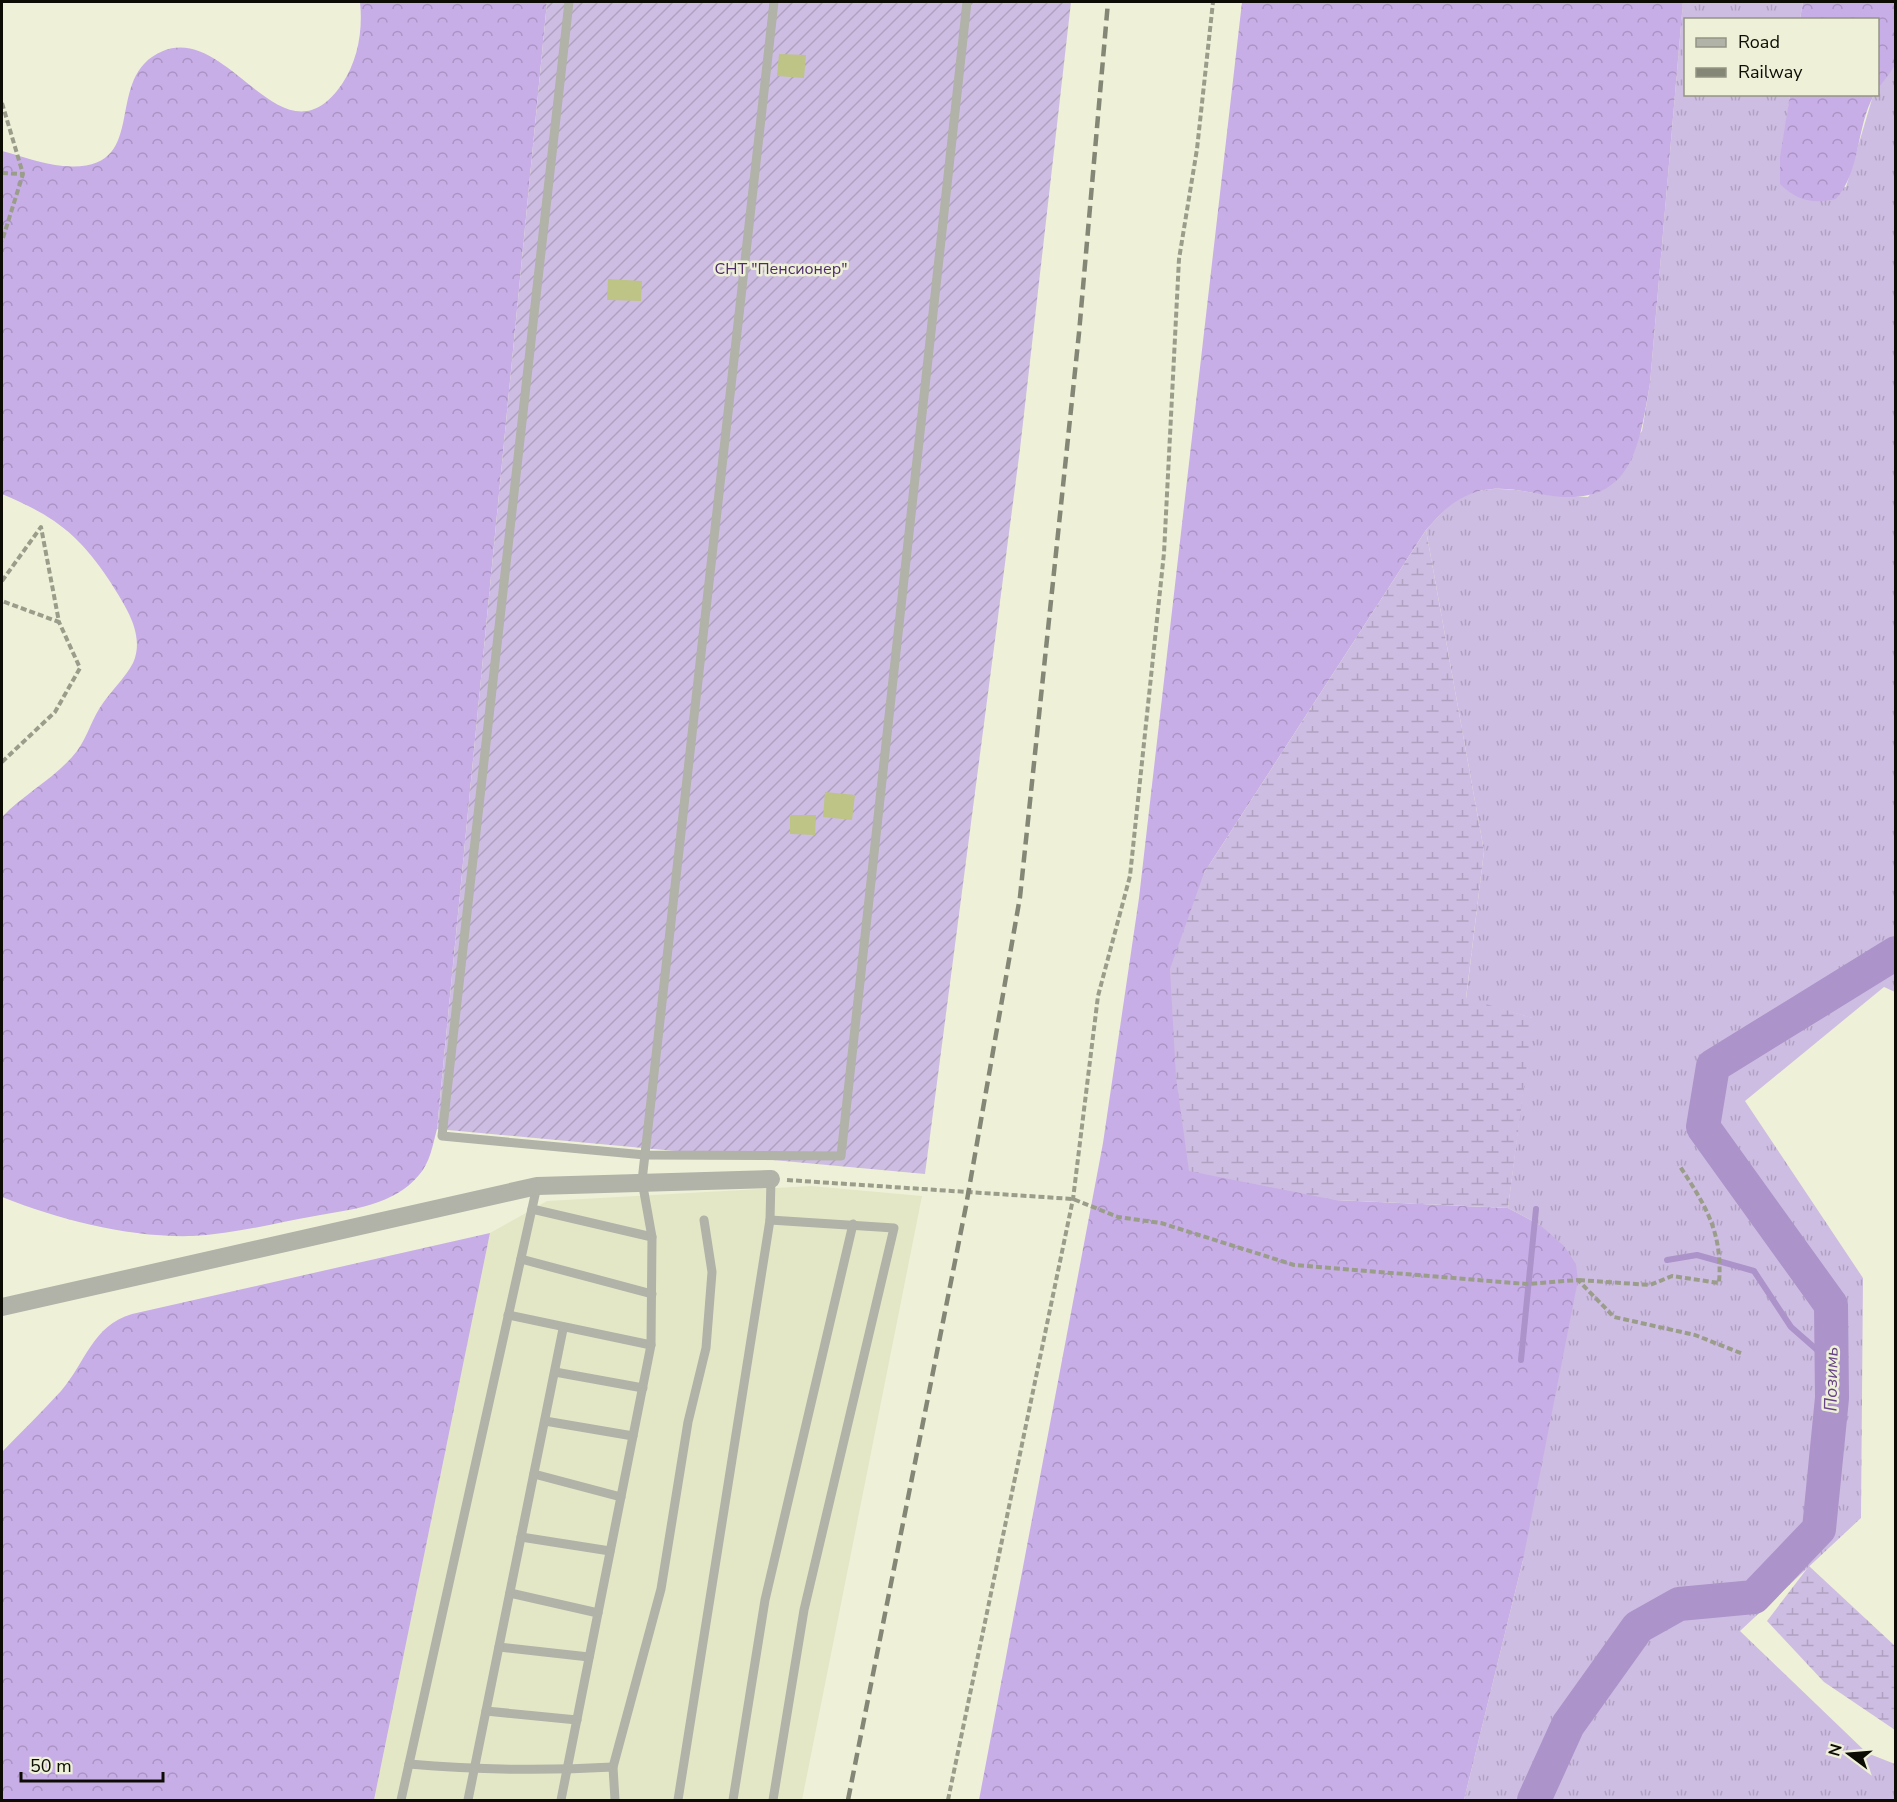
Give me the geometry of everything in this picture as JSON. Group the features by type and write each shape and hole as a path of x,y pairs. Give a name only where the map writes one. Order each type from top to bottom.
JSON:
{"street":[{"path":"2,1307 537,1186 642,1181 771,1179"}],"lane":[{"path":"569,2 442,1136 645,1155 841,1156 967,2"},
{"path":"561,1800 651,1345 652,1237 642,1181 774,2"},
{"path":"678,1800 770,1220 771,1179"},
{"path":"401,1800 537,1186"},
{"path":"532,1209 652,1237"},
{"path":"615,1800 613,1767 661,1589 688,1422 706,1348 712,1272 704,1220"},
{"path":"770,1220 894,1228 804,1610 773,1800"},
{"path":"733,1800 765,1600 853,1224"},
{"path":"521,1259 652,1294"},
{"path":"508,1315 563,1329 651,1345"},
{"path":"468,1800 563,1329"},
{"path":"555,1372 642,1388"},
{"path":"545,1421 633,1436"},
{"path":"534,1474 621,1497"},
{"path":"521,1537 610,1551"},
{"path":"510,1593 598,1613"},
{"path":"499,1647 589,1657"},
{"path":"486,1711 577,1720"},
{"path":"409,1764 474,1769 567,1770 613,1767"}],"path":[{"path":"948,1800 1073,1199 1098,996 1130,876 1164,553 1179,260 1197,148 1213,2"},
{"path":"2,102 23,174 2,241"},
{"path":"2,172 23,174"},
{"path":"2,581 41,527 59,622 80,668 55,712 2,762"},
{"path":"2,601 59,622"},
{"path":"771,1179 1073,1199 1118,1217 1161,1223 1294,1265 1527,1284 1578,1280 1650,1285 1672,1276 1719,1283 1721,1260 1715,1228 1705,1204 1679,1165"},
{"path":"1578,1280 1614,1317 1695,1335 1743,1354"}],"shaded area":[{"path":"811,1186 922,1196 802,1800 374,1800 490,1233 547,1201"}],"green space":[{"path":"360,2 547,2 437,1129 428,1159 419,1175 397,1194 371,1205 208,1235 169,1236 120,1231 71,1220 2,1197 2,817 60,769 77,751 99,709 133,663 137,641 127,609 98,564 75,538 50,518 2,494 2,151 63,166 91,164 108,155 118,140 133,81 144,64 163,51 188,48 211,57 277,104 299,111 320,106 342,84 356,55 361,23"},
{"name":"СНТ \"Пенсионер\"","path":"547,2 1071,2 1020,449 925,1174 437,1129"},
{"path":"1242,2 1683,2 1650,383 1646,409 1634,454 1624,472 1611,485 1593,494 1569,497 1511,489 1492,489 1473,493 1453,503 1426,530 1204,873 1335,1200 1508,1208 1540,1225 1564,1246 1576,1264 1578,1280 1523,1560 1464,1800 979,1800 1103,1143 1139,898"},
{"path":"1683,2 1803,2 1800,18 1684,18 1684,96 1790,96 1780,172 1846,187 1872,99 1874,96 1879,96 1879,88 1895,66 1895,992 1884,987 1745,1101 1863,1278 1861,1518 1740,1631 1867,1753 1895,1764 1895,1800 1464,1800 1523,1560 1540,1225 1508,1208 1532,1018 1466,999 1484,851 1426,530 1459,499 1474,492 1503,489 1588,497 1642,431 1650,383"},
{"path":"1803,2 1895,2 1895,66 1879,88 1879,18 1800,18"},
{"path":"1790,96 1874,96 1864,121 1850,175 1836,199 1806,200 1786,190 1780,184 1780,157"},
{"path":"1426,530 1484,851 1466,998 1533,1018 1508,1208 1335,1200 1189,1171 1176,1077 1170,969 1204,873"},
{"path":"490,1233 374,1800 2,1800 2,1452 61,1391 99,1336 118,1320 132,1314"},
{"path":"1809,1566 1895,1646 1895,1730 1824,1682 1767,1621"}],"building":[{"path":"779,54 806,55 804,78 777,76"},
{"path":"608,279 642,281 641,301 607,300"},
{"path":"825,792 855,795 852,820 823,817"},
{"path":"790,815 816,815 815,835 790,834"}],"waterway":[{"name":"Позимь","path":"1534,1800 1568,1725 1638,1627 1679,1604 1754,1597 1819,1529 1832,1398 1831,1305 1703,1127 1713,1066 1896,953"},
{"path":"1521,1360 1536,1209"},
{"path":"1667,1260 1697,1255 1754,1271 1791,1327 1832,1363"}],"railway":[{"path":"848,1800 966,1206 1020,897 1079,333 1108,2"}]}
